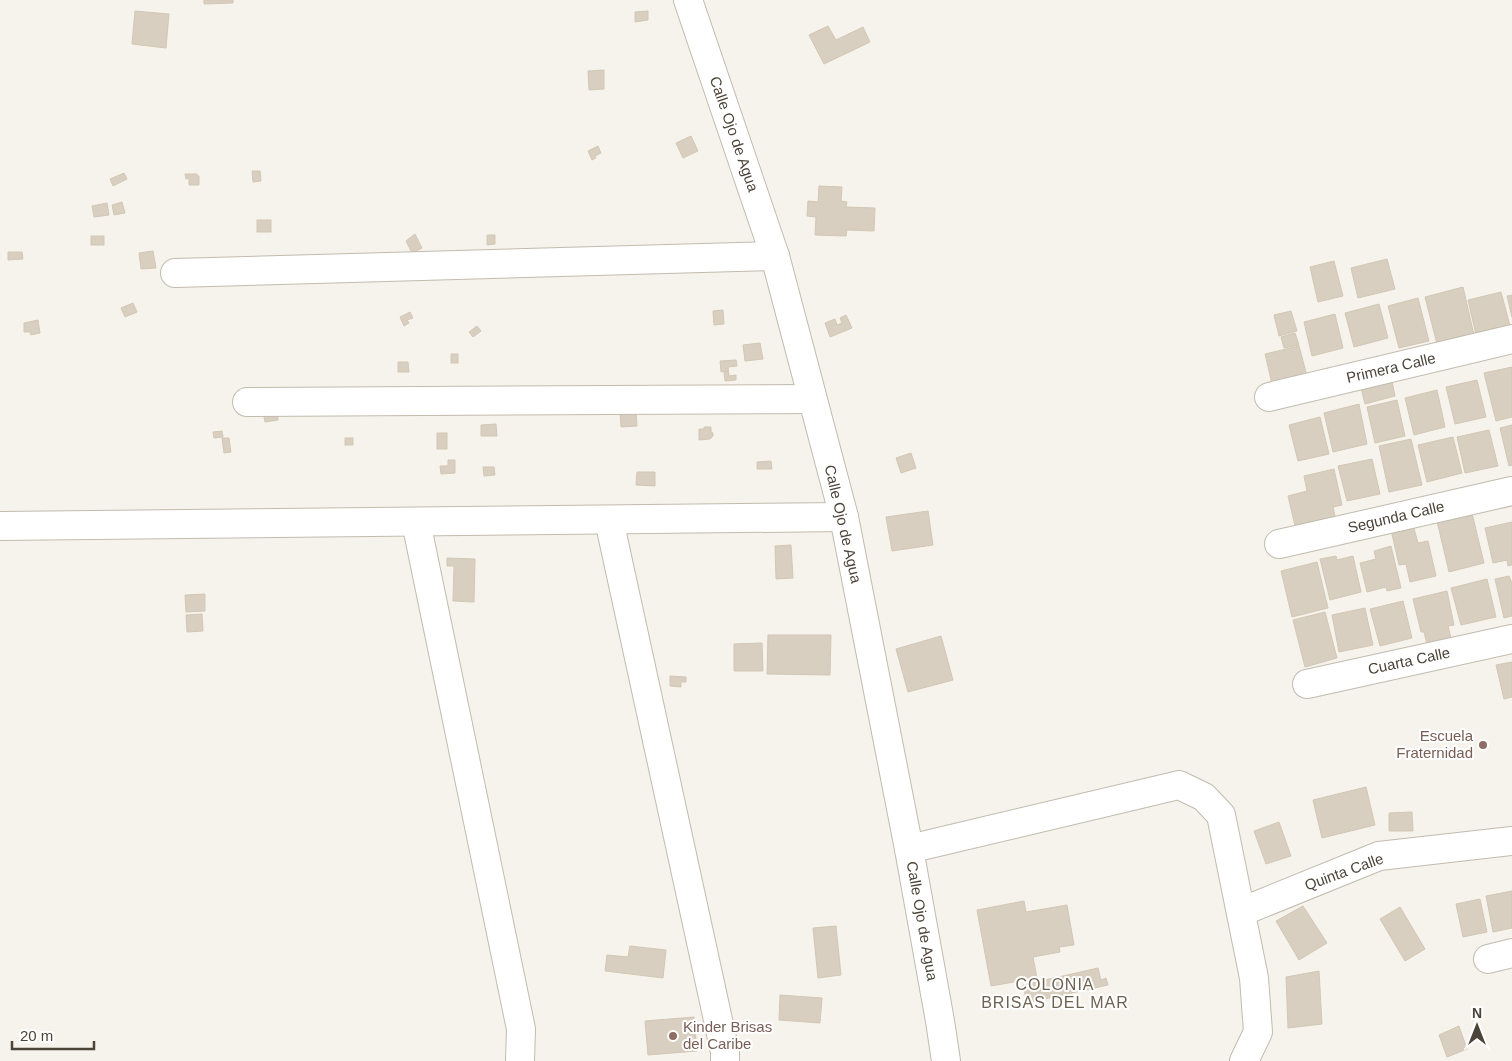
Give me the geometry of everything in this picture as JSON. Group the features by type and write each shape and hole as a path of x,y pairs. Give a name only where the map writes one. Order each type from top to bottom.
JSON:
{"street":[{"name":"Calle Ojo de Agua","path":"688,0 775,256 844,518 909,848 946,1061"},
{"path":"175,273 775,256"},
{"name":"Primera Calle","path":"1269,397 1512,339"},
{"path":"247,402 812,399"},
{"name":"Segunda Calle","path":"1279,544 1512,491"},
{"path":"0,526 844,518"},
{"path":"609,520 725,1052 725,1061"},
{"path":"416,522 521,1029 520,1061"},
{"name":"Cuarta Calle","path":"1306,684 1512,639"},
{"path":"909,848 1179,785 1204,797 1221,816 1254,978 1258,1032 1242,1061"},
{"name":"Quinta Calle","path":"1241,912 1380,856 1512,841"}],"building":[{"path":"204,0 233,0 233,3 204,4"},
{"path":"135,11 169,14 166,48 132,44"},
{"path":"648,11 648,20 635,22 635,12"},
{"path":"828,26 836,40 863,27 870,42 824,64 809,35"},
{"path":"604,70 604,89 589,90 588,71"},
{"path":"691,136 698,151 683,158 676,143"},
{"path":"598,146 601,153 592,160 588,151"},
{"path":"252,171 260,171 261,181 253,182"},
{"path":"124,173 127,179 113,186 110,179"},
{"path":"185,174 197,174 199,176 199,185 189,185 189,178 186,179"},
{"path":"819,186 842,187 841,201 847,202 846,207 875,208 874,231 847,230 846,236 815,235 816,217 807,216 808,201 818,202"},
{"path":"122,202 125,213 114,215 112,205"},
{"path":"107,203 109,215 94,217 92,206"},
{"path":"257,220 271,220 271,232 257,232"},
{"path":"415,234 422,248 412,253 406,241"},
{"path":"487,235 495,235 495,244 487,245"},
{"path":"91,236 104,236 104,245 91,245"},
{"path":"153,251 156,268 141,269 139,253"},
{"path":"8,252 22,252 23,259 8,260"},
{"path":"1387,259 1395,289 1358,298 1351,268"},
{"path":"1334,261 1343,296 1318,302 1310,267"},
{"path":"1463,287 1474,335 1437,344 1425,297"},
{"path":"1501,292 1510,326 1476,335 1468,300"},
{"path":"1512,295 1512,317 1507,296"},
{"path":"1418,298 1429,341 1399,348 1388,306"},
{"path":"133,303 137,312 125,317 121,308"},
{"path":"1379,304 1388,338 1354,347 1345,313"},
{"path":"723,310 724,324 714,325 713,311"},
{"path":"1291,311 1297,331 1279,336 1274,315"},
{"path":"410,312 413,318 407,320 409,323 404,326 400,317"},
{"path":"1335,314 1343,348 1312,356 1304,322"},
{"path":"846,315 852,328 830,337 825,323 835,319 837,325 842,323 840,318"},
{"path":"38,320 40,333 31,335 30,332 24,332 24,323"},
{"path":"477,326 481,331 473,337 469,332"},
{"path":"1295,333 1299,345 1284,348 1281,337"},
{"path":"760,343 763,359 745,361 743,345"},
{"path":"1299,346 1307,376 1272,384 1265,354"},
{"path":"451,354 458,354 458,363 451,363"},
{"path":"736,360 737,366 728,367 729,376 736,375 736,380 725,381 724,372 728,371 721,372 720,361"},
{"path":"398,362 408,362 409,372 398,372"},
{"path":"1512,367 1512,417 1496,421 1484,373"},
{"path":"1477,380 1486,417 1455,424 1446,387"},
{"path":"1392,381 1395,396 1365,404 1361,388"},
{"path":"1437,390 1445,427 1414,435 1405,398"},
{"path":"1397,400 1405,436 1375,443 1367,407"},
{"path":"1359,404 1367,444 1333,452 1324,413"},
{"path":"277,410 278,420 265,422 263,412"},
{"path":"636,411 637,426 621,427 620,412"},
{"path":"1320,417 1329,454 1298,461 1289,425"},
{"path":"496,424 497,436 481,436 481,425"},
{"path":"1512,425 1512,465 1509,466 1500,428"},
{"path":"704,427 711,427 713,436 710,439 699,440 699,429 704,429"},
{"path":"1489,430 1498,466 1465,473 1457,437"},
{"path":"222,431 223,437 214,438 213,432"},
{"path":"437,433 447,433 447,449 437,449"},
{"path":"1453,437 1462,473 1427,482 1418,445"},
{"path":"222,438 229,438 231,452 224,453"},
{"path":"345,438 353,438 353,445 345,445"},
{"path":"1411,439 1422,485 1389,492 1379,446"},
{"path":"911,453 916,468 901,473 896,458"},
{"path":"1372,459 1380,494 1347,501 1338,466"},
{"path":"448,460 455,460 455,473 441,474 440,466 448,466"},
{"path":"771,461 772,469 757,469 757,462"},
{"path":"483,467 494,467 495,475 484,476"},
{"path":"1334,469 1342,505 1333,507 1336,521 1296,530 1288,496 1307,491 1304,476"},
{"path":"637,472 655,472 655,486 636,485"},
{"path":"1471,509 1484,563 1449,572 1436,517"},
{"path":"928,511 933,545 892,551 886,517"},
{"path":"1512,522 1512,565 1508,566 1507,560 1493,563 1485,528"},
{"path":"1413,525 1418,543 1428,541 1436,576 1410,582 1406,564 1399,565 1391,530"},
{"path":"791,545 793,578 776,579 775,546"},
{"path":"1391,546 1401,588 1387,591 1386,587 1367,592 1360,563 1376,559 1374,551"},
{"path":"1336,556 1337,560 1353,556 1361,592 1330,600 1320,559"},
{"path":"447,558 475,559 474,602 453,601 454,566 447,566"},
{"path":"1317,562 1328,608 1292,617 1281,571"},
{"path":"1509,576 1512,583 1512,616 1504,618 1495,579"},
{"path":"1487,579 1496,617 1461,625 1451,588"},
{"path":"1447,591 1454,625 1448,626 1452,642 1428,648 1424,632 1421,632 1413,599"},
{"path":"205,594 205,611 186,612 185,595"},
{"path":"1403,601 1412,638 1380,646 1370,609"},
{"path":"1365,608 1373,645 1339,652 1332,615"},
{"path":"1325,612 1337,658 1305,667 1293,620"},
{"path":"202,614 203,631 187,632 186,615"},
{"path":"768,635 831,635 830,675 767,674"},
{"path":"941,636 953,680 908,692 896,649"},
{"path":"762,643 763,671 734,671 734,644"},
{"path":"1512,662 1512,697 1504,699 1496,665"},
{"path":"670,676 686,677 686,682 681,682 681,687 670,686"},
{"path":"1366,787 1375,825 1322,838 1313,800"},
{"path":"1412,812 1413,831 1389,831 1389,813"},
{"path":"1279,822 1291,856 1266,864 1254,831"},
{"path":"1512,891 1512,928 1493,932 1486,896"},
{"path":"1480,899 1487,932 1463,937 1456,904"},
{"path":"1024,901 1026,912 1067,905 1074,945 1059,947 1060,952 1033,957 1037,978 991,986 977,910"},
{"path":"1303,906 1327,943 1299,960 1276,921"},
{"path":"1400,907 1425,949 1405,961 1380,919"},
{"path":"836,926 841,975 818,978 813,928"},
{"path":"630,946 666,950 663,978 605,971 607,955 628,957"},
{"path":"1098,968 1101,980 1106,978 1108,985 1027,1003 1023,985"},
{"path":"1319,971 1322,1024 1288,1028 1286,977"},
{"path":"780,995 822,998 820,1023 779,1020"},
{"path":"694,1017 697,1051 648,1055 645,1021"},
{"path":"1459,1026 1467,1049 1447,1057 1439,1035"}],"place":[{"name":"Escuela Fraternidad","path":"1483,745"},
{"name":"Kinder Brisas del Caribe","path":"673,1036"}],"district":[{"name":"COLONIA BRISAS DEL MAR","path":"1055,993"}]}
